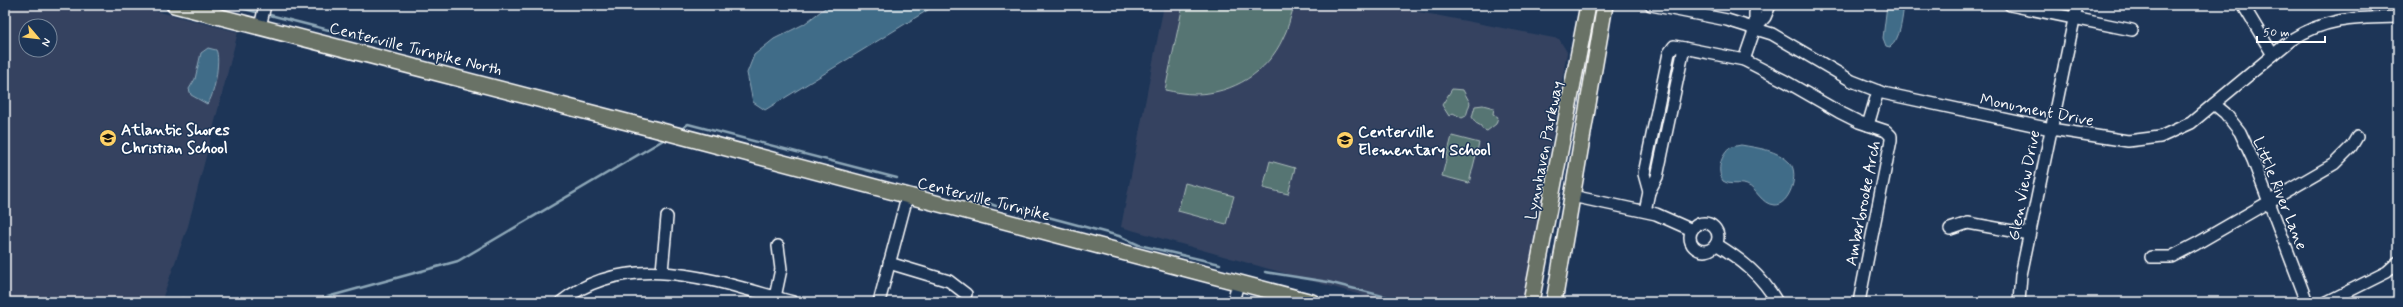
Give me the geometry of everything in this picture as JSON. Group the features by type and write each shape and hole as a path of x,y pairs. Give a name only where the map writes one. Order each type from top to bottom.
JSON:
{"main road":[{"name":"Centerville Turnpike North","path":"174,5 648,126"},
{"name":"Lynnhaven Parkway","path":"1531,302 1588,5"},
{"path":"1554,302 1605,5"},
{"name":"Centerville Turnpike","path":"648,126 906,197 1312,302"}],"street":[{"path":"260,27 265,5"},
{"name":"Monument Drive","path":"1651,5 1755,28 1791,44 1852,81 1905,99 2113,140 2144,140 2175,132 2191,122 2214,104 2290,40 2321,24 2345,19 2398,17"},
{"path":"1744,60 1755,28 1754,13 1757,5"},
{"path":"1755,28 1765,17 1770,5"},
{"path":"2010,5 2132,30"},
{"name":"Glen View Drive","path":"2019,302 2021,275 2029,234 2077,5"},
{"path":"2243,5 2273,55"},
{"name":"Amberbrooke Arch","path":"1645,211 1649,192 1657,177 1684,48 1744,60 1785,81 1839,112 1868,125 1886,130 1891,136 1859,302"},
{"name":"Amberbrooke Arch","path":"1868,125 1878,91"},
{"name":"Little River Lane","path":"2214,104 2225,113 2240,132 2269,202 2307,302"},
{"path":"2151,256 2171,257 2269,202 2334,164 2351,147 2357,137"},
{"path":"1572,196 1656,214 1692,230"},
{"path":"880,302 906,197"},
{"path":"662,271 667,217"},
{"path":"1950,229 1968,223 2029,234"},
{"path":"1700,224 1709,224 1717,234 1716,244 1707,251 1698,250 1690,241 1692,230 1700,224"},
{"path":"1716,244 1736,256 1756,272 1776,302"},
{"path":"775,300 781,270 778,246"},
{"path":"2327,302 2386,272 2398,262"},
{"path":"889,263 949,281 966,294"},
{"path":"561,302 585,286 618,275 662,271 775,300 793,302"},
{"path":"1233,302 1238,283"}],"shaded area":[{"name":"Atlantic Shores Christian School","path":"5,5 132,5 238,32 188,226 161,302 5,302"},
{"path":"829,5 936,5 765,110 753,102 747,73 754,55 774,39 804,24"},
{"name":"Centerville Elementary School","path":"1164,5 1383,5 1559,39 1567,52 1524,302 1386,302 1121,227"},
{"path":"1887,5 1904,5 1899,34 1897,39 1890,47 1886,46 1883,38"},
{"path":"208,48 216,50 218,61 212,95 207,104 191,95 189,89 195,79 201,53"},
{"path":"1741,145 1774,152 1790,163 1794,174 1793,181 1788,195 1779,204 1774,205 1766,202 1747,185 1723,181 1720,172 1722,158 1731,147"}],"green space":[{"path":"1183,5 1274,5 1293,9 1283,38 1268,61 1259,71 1248,79 1223,90 1209,93 1191,94 1165,90"},
{"path":"1452,89 1463,90 1470,103 1466,116 1462,118 1453,113 1449,116 1442,105"},
{"path":"1483,105 1494,108 1493,114 1498,117 1496,124 1487,131 1482,129 1472,117 1475,106"},
{"path":"1452,136 1479,143 1469,183 1442,176"},
{"path":"1270,161 1295,168 1288,194 1263,188"},
{"path":"1185,183 1234,196 1226,224 1178,211"},
{"path":"182,298 226,302 165,302"}],"waterway":[{"path":"230,5 256,12"},
{"path":"270,15 376,42"},
{"path":"683,128 688,124 897,178"},
{"path":"309,302 458,261 665,139"},
{"path":"972,197 996,206"},
{"path":"1025,208 1033,213 1119,236 1139,245 1220,264"},
{"path":"1265,272 1328,282 1406,302"}],"place":[{"name":"Atlantic Shores Christian School","path":"108,138"},
{"name":"Centerville Elementary School","path":"1345,140"}]}
